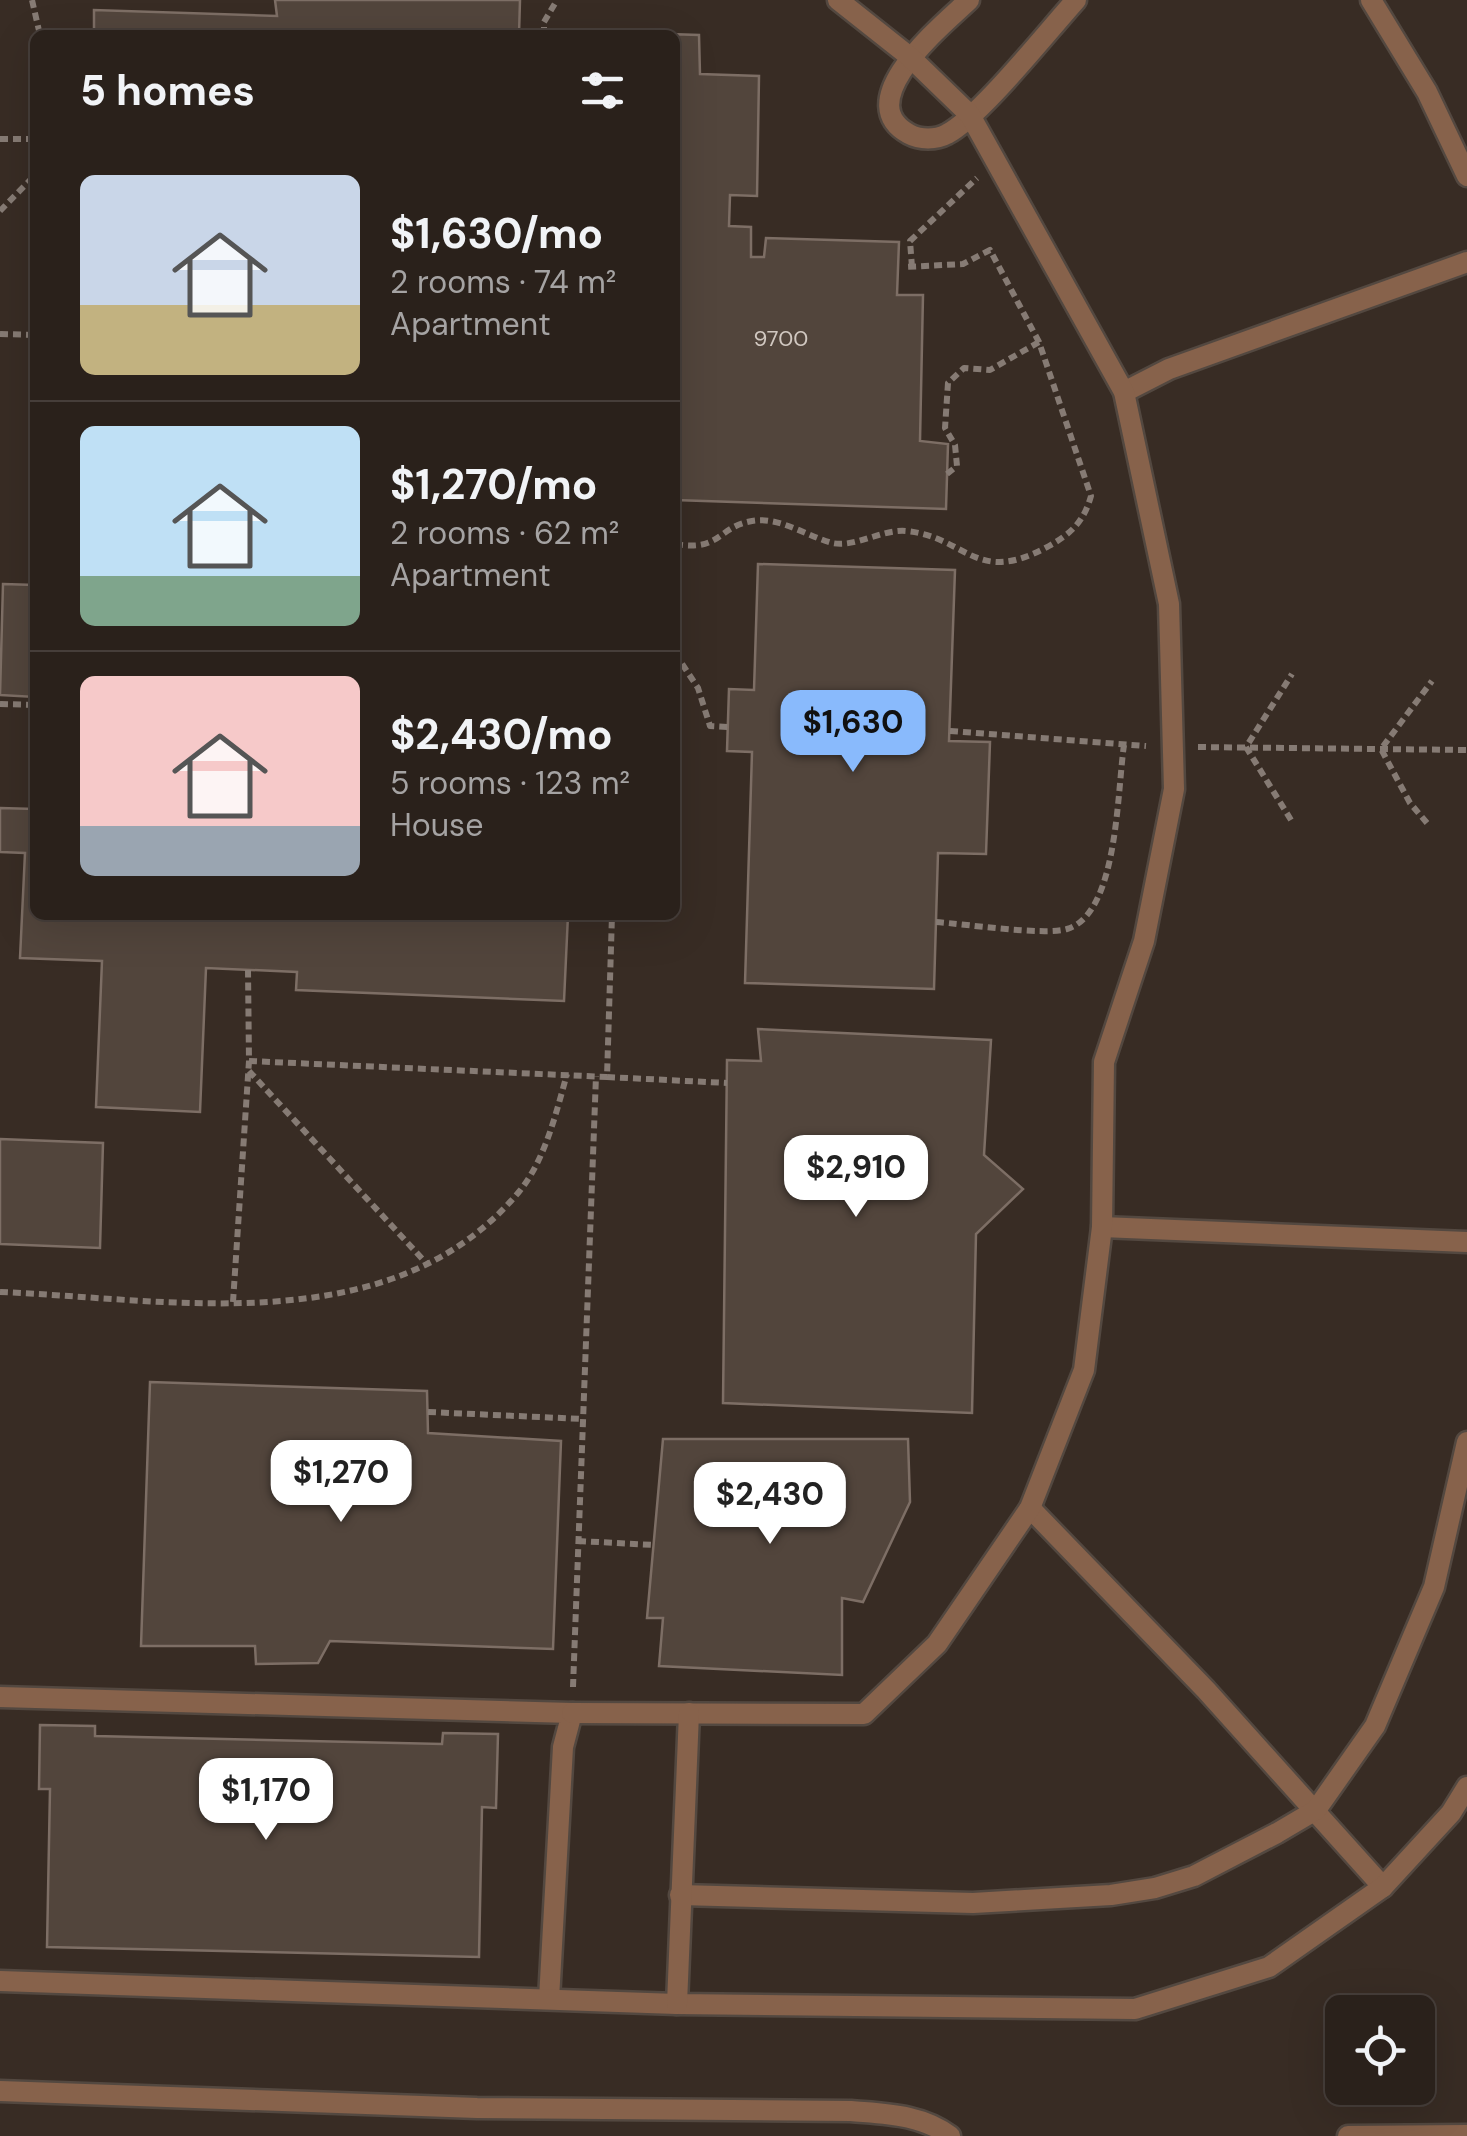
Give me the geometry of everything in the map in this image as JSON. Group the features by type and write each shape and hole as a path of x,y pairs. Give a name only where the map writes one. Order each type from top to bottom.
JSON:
{"lane":[{"path":"0,1697 572,1713 864,1714 937,1644 1030,1508 1084,1370 1102,1227 1104,1062 1144,942 1174,790 1170,604 1124,392 970,116 910,57 838,0"},
{"path":"969,0 910,57 894,81 891,100 903,131 929,139 946,135 970,116 1076,0"},
{"path":"1371,0 1427,92 1467,176"},
{"path":"1124,392 1182,364 1467,262"},
{"path":"1102,1227 1467,1242"},
{"path":"680,1895 972,1904 1112,1895 1156,1888 1194,1876 1316,1810 1376,1726 1434,1587 1467,1442"},
{"path":"1030,1508 1384,1887"},
{"path":"677,2004 689,1712"},
{"path":"549,1999 563,1747 572,1713"},
{"path":"0,1981 677,2004 1135,2009 1268,1967 1384,1887 1452,1813 1467,1786"},
{"path":"0,2091 478,2108 850,2111 910,2117 936,2126 950,2136"},
{"path":"1348,2136 1467,2135"}],"path":[{"path":"32,0 39,30"},
{"path":"544,30 544,22 557,0"},
{"path":"0,139 30,139"},
{"path":"680,545 694,548 714,543 752,520 782,524 838,544 886,531 911,532 987,562 1020,562 1061,540 1084,519 1091,496 1039,342 990,250 963,264 908,267 910,240 993,163"},
{"path":"0,210 30,179"},
{"path":"0,334 30,335"},
{"path":"947,474 957,466 957,454 945,428 948,382 964,368 990,370 1039,342"},
{"path":"680,661 698,688 710,726 728,727"},
{"path":"1246,747 1292,674"},
{"path":"1381,749 1432,681"},
{"path":"0,704 30,705"},
{"path":"950,731 1173,747 1467,750"},
{"path":"936,922 1064,930 1086,920 1104,893 1124,745"},
{"path":"1246,747 1290,820"},
{"path":"1381,749 1410,803 1427,823"},
{"path":"608,1077 612,920"},
{"path":"234,1302 249,1061 248,970"},
{"path":"249,1061 727,1082"},
{"path":"248,1071 428,1264"},
{"path":"0,1292 310,1302 368,1289 428,1264 518,1192 550,1134 567,1074"},
{"path":"572,1713 596,1076"},
{"path":"428,1412 583,1418"},
{"path":"578,1541 654,1545"}],"building":[{"path":"275,0 520,0 519,30 94,30 94,10 277,16"},
{"path":"680,34 699,35 700,74 759,76 757,196 730,195 729,226 751,227 751,257 764,257 766,238 899,242 897,295 923,295 920,441 948,444 946,509 680,500"},
{"path":"758,564 955,570 949,741 990,742 986,854 938,853 934,989 745,983 752,752 727,751 729,689 754,690"},
{"path":"3,584 30,585 30,697 0,695"},
{"path":"0,808 30,809 30,920 568,920 564,1001 296,990 297,972 206,968 200,1112 96,1107 102,961 20,958 25,853 0,852"},
{"path":"758,1029 991,1040 984,1155 1023,1189 976,1234 972,1413 723,1403 727,1060 761,1061"},
{"path":"0,1139 103,1143 100,1248 0,1244"},
{"path":"150,1382 427,1391 428,1433 561,1441 553,1649 330,1641 318,1663 256,1664 255,1646 141,1646"},
{"path":"663,1439 908,1439 910,1502 863,1602 842,1598 842,1675 659,1666 663,1618 647,1618"},
{"path":"40,1725 95,1726 95,1736 442,1744 443,1733 498,1734 496,1808 482,1807 479,1957 47,1947 50,1789 39,1789"}]}
